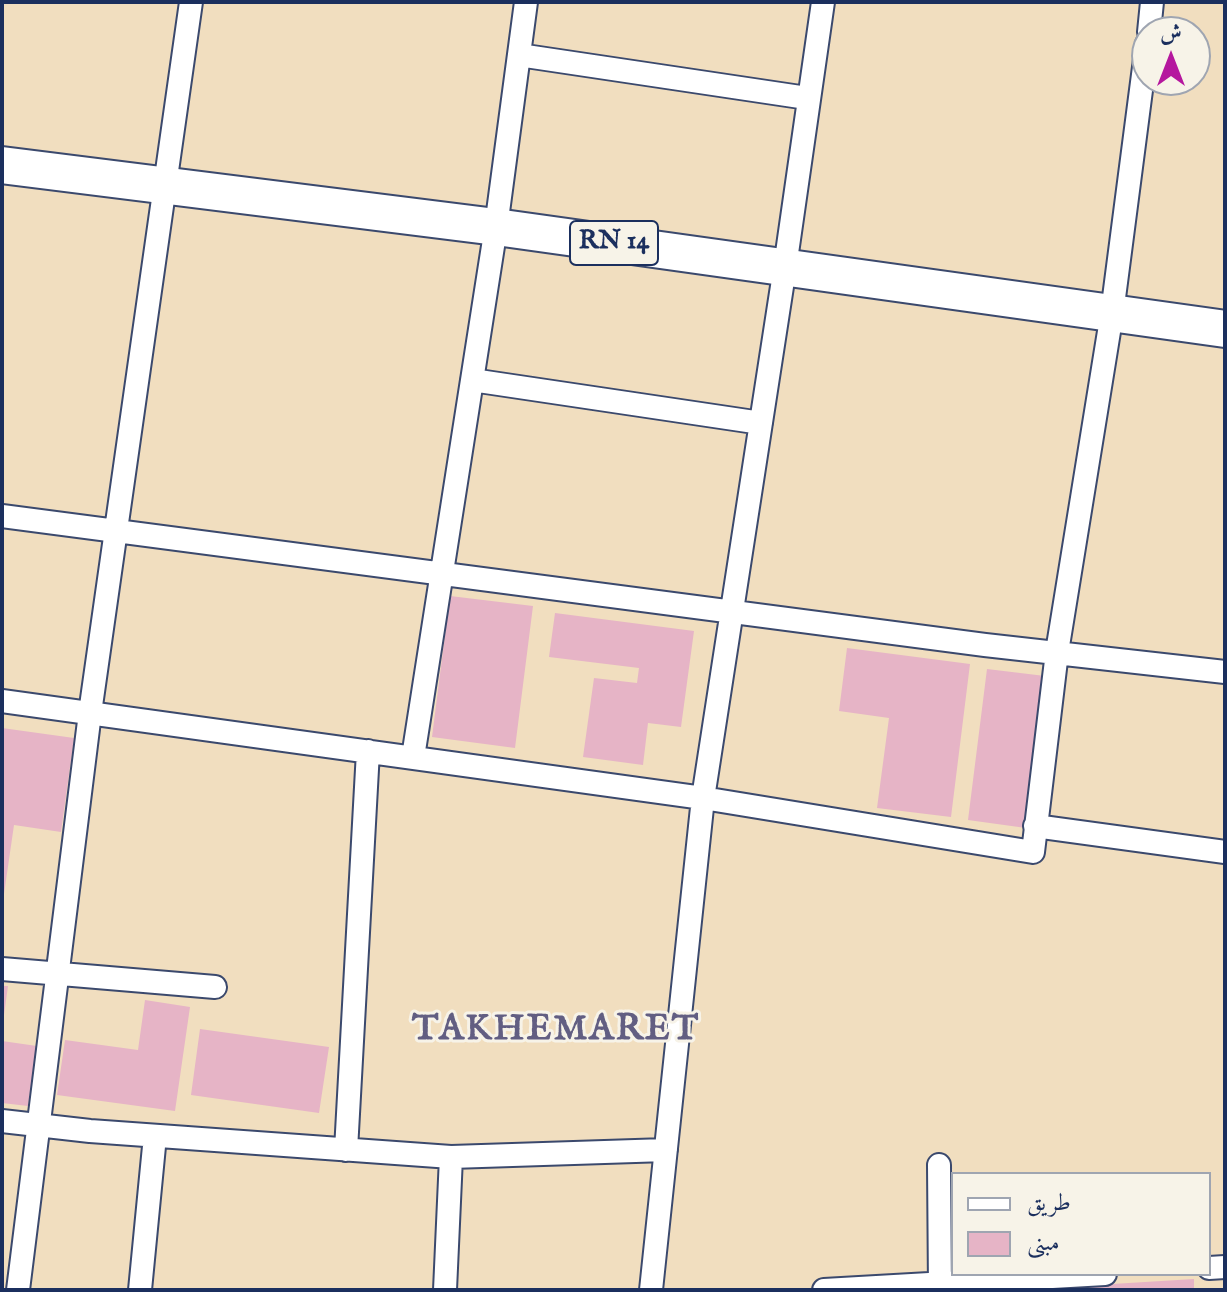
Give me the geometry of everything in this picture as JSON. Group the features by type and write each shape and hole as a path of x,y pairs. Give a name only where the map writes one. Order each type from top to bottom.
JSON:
{"main road":[{"name":"RN 14","path":"2,165 496,227 1225,329"}],"street":[{"path":"18,1290 90,713 191,2"},
{"path":"413,757 496,227 526,2"},
{"path":"651,1290 703,798 823,2"},
{"path":"519,55 807,98"},
{"path":"2,701 703,798 1033,852 1057,652 1112,313 1140,96"},
{"path":"472,380 761,423"},
{"path":"2,516 985,645 1225,672"},
{"path":"346,1150 368,751"},
{"path":"1035,826 1225,852"},
{"path":"2,969 215,987"},
{"path":"2,1121 155,1136 451,1157 666,1150"},
{"path":"140,1290 155,1136"},
{"path":"445,1290 451,1157"},
{"path":"939,1165 940,1286"},
{"path":"824,1290 940,1286 1078,1276"}],"building":[{"path":"450,596 533,606 515,748 432,737"},
{"path":"555,613 694,631 681,727 648,723 643,765 583,757 594,678 637,683 639,668 549,657"},
{"path":"847,648 970,664 951,817 877,808 889,718 839,711"},
{"path":"987,669 1045,676 1026,828 968,820"},
{"path":"2,728 74,738 61,832 14,825 4,894"},
{"path":"2,986 8,986 4,1015 2,1015"},
{"path":"145,1000 190,1007 175,1111 57,1095 65,1040 138,1050"},
{"path":"200,1029 329,1047 319,1113 191,1095"},
{"path":"2,1041 37,1046 28,1106 2,1103"},
{"path":"1194,1279 1194,1290 1047,1290 1047,1288"}],"district":[{"name":"TAKHEMARET","path":"556,1032"}]}
